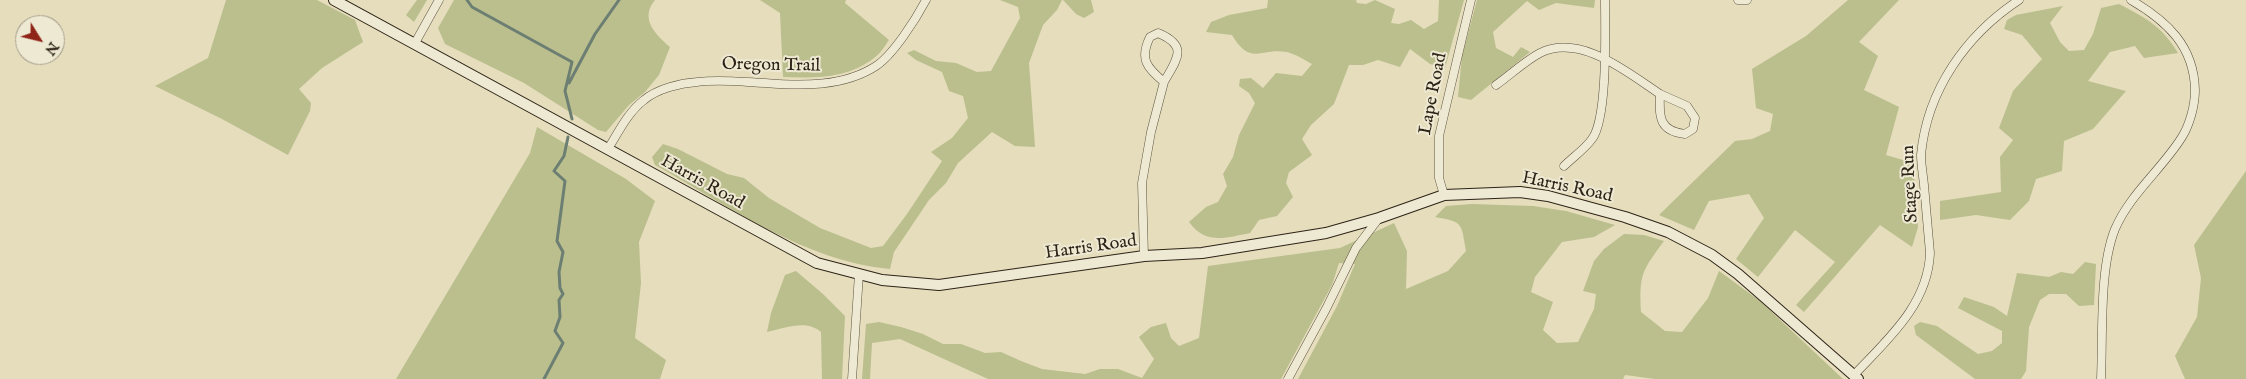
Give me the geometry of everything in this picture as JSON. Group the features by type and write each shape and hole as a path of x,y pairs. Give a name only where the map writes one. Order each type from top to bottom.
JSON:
{"street":[{"name":"Harris Road","path":"334,0 817,263 882,280 938,285 1144,256 1202,253 1326,233 1378,218 1444,195 1520,192 1548,196 1625,217 1668,232 1712,255 1738,274 1856,377"},
{"path":"415,43 440,0"},
{"name":"Oregon Trail","path":"608,149 622,124 643,100 685,83 720,79 767,84 814,84 844,80 876,66 902,38 926,0"},
{"name":"Lape Road","path":"1444,195 1439,178 1439,136 1472,0"},
{"path":"1564,166 1593,138 1600,123 1605,59 1605,0"},
{"path":"1738,0 1747,0"},
{"name":"Stage Run","path":"1856,377 1915,305 1930,269 1921,157 1927,120 1941,84 1963,51 1984,26 2020,0"},
{"path":"2101,379 2106,264 2110,244 2126,209 2182,136 2195,98 2194,72 2190,57 2183,44 2152,13 2130,0"},
{"path":"1144,256 1142,183 1151,132 1164,82 1179,52 1177,44 1171,38 1158,33 1150,37 1144,53 1146,63 1151,71 1164,82"},
{"path":"1496,86 1540,54 1551,50 1569,48 1605,59 1660,94 1687,106 1695,118 1693,129 1683,134 1674,132 1666,127 1659,115 1660,94"},
{"path":"1288,379 1356,248 1378,218"},
{"path":"852,379 859,274"}],"green space":[{"path":"226,0 317,0 355,20 363,42 322,68 299,89 311,103 310,111 288,155 222,119 155,86 208,58"},
{"path":"417,0 427,0 414,22 406,15"},
{"path":"454,0 655,0 650,7 649,20 655,32 670,47 659,75 645,92 629,105 606,132 598,130 524,83 445,44 438,28"},
{"path":"760,0 846,0 845,3 889,40 876,56 864,65 842,74 819,77 783,77 780,13"},
{"path":"1000,0 1062,0 1057,10 1043,25 1029,63 1035,147 1015,146 992,132 958,163 946,183 929,200 894,252 890,269 858,264 827,255 797,243 739,214 655,165 652,157 663,144 678,149 727,174 744,178 769,198 820,228 871,248 883,246 942,161 931,152 952,138 968,118 963,96 949,91 942,72 916,60 907,53 914,50 936,61 956,63 977,72 991,71 1020,18 1018,7"},
{"path":"1063,0 1091,0 1094,12 1084,18 1076,14"},
{"path":"1268,0 1356,0 1357,3 1366,4 1375,0 1395,9 1391,23 1399,24 1411,20 1424,29 1438,21 1439,0 1464,0 1445,68 1430,64 1410,49 1400,67 1378,60 1363,65 1349,65 1334,104 1311,125 1302,139 1312,155 1289,172 1286,183 1293,197 1277,216 1259,220 1250,233 1224,238 1209,237 1195,229 1189,222 1206,207 1218,202 1227,186 1223,174 1233,157 1239,135 1255,103 1249,93 1239,86 1240,79 1251,78 1263,88 1276,73 1302,76 1312,64 1287,52 1251,53 1239,45 1232,35 1206,32 1211,22 1229,15 1267,8"},
{"path":"1477,0 1595,0 1594,8 1556,3 1539,10 1527,1 1493,32 1496,48 1513,57 1521,47 1530,52 1471,100 1458,97 1462,56"},
{"path":"1848,0 1899,0 1859,42 1878,56 1864,90 1899,107 1886,155 1913,163 1918,227 1912,247 1880,225 1804,312 1796,305 1835,262 1795,230 1758,277 1736,259 1764,218 1749,194 1709,201 1694,230 1659,215 1735,141 1752,139 1770,131 1773,114 1756,108 1752,69 1806,36"},
{"path":"2119,4 2153,24 2166,36 2178,53 2144,58 2135,46 2110,52 2088,81 2126,91 2093,129 2064,141 2062,171 2036,179 2029,201 2010,220 1976,215 1940,220 1940,201 2001,192 2000,157 2013,140 1999,128 2013,91 2042,59 2022,35 2004,29 2007,20 2016,15 2063,6 2050,23 2060,42 2069,51 2084,50 2093,34 2101,8"},
{"path":"537,127 626,179 655,201 639,242 641,283 635,338 666,360 660,379 396,379 530,153"},
{"path":"2246,171 2246,379 2185,379 2175,356 2197,317 2201,278 2194,245"},
{"path":"1472,204 1533,206 1566,211 1615,225 1594,237 1562,242 1535,277 1531,292 1553,302 1543,330 1557,343 1578,342 1594,309 1596,294 1583,291 1594,261 1604,249 1624,234 1644,235 1664,241 1651,259 1644,274 1641,289 1641,312 1665,331 1682,332 1708,298 1719,271 1760,301 1843,379 1655,379 1625,375 1623,379 1298,379 1337,306 1355,264 1339,263 1332,285 1281,379 988,379 900,339 872,343 870,379 862,379 866,324 879,322 923,334 943,344 961,344 985,353 1001,352 1042,369 1085,374 1100,369 1118,369 1142,378 1154,359 1139,337 1151,327 1166,323 1171,338 1179,346 1199,338 1208,266 1340,248 1394,223 1407,251 1406,289 1448,271 1466,251 1460,225 1451,220 1435,217 1446,206"},
{"path":"2085,262 2096,264 2094,305 2079,306 2066,294 2049,294 2040,300 2029,327 2026,371 2021,379 1975,379 1916,335 1914,326 1920,322 1937,326 1978,354 1992,351 2002,343 2002,331 1958,308 1964,297 1994,307 2007,316 2017,273 2049,277 2061,272 2073,274"},
{"path":"796,271 845,316 842,379 822,379 821,332 815,328 802,325 767,332 771,313 785,275"}],"waterway":[{"path":"467,0 472,7 572,62 565,91 572,119"},
{"path":"569,83 595,34 619,0"},
{"path":"544,379 563,343 555,331 560,317 559,300 563,294 560,288 559,272 563,252 557,241 565,181 554,171 564,156 568,137"}]}
